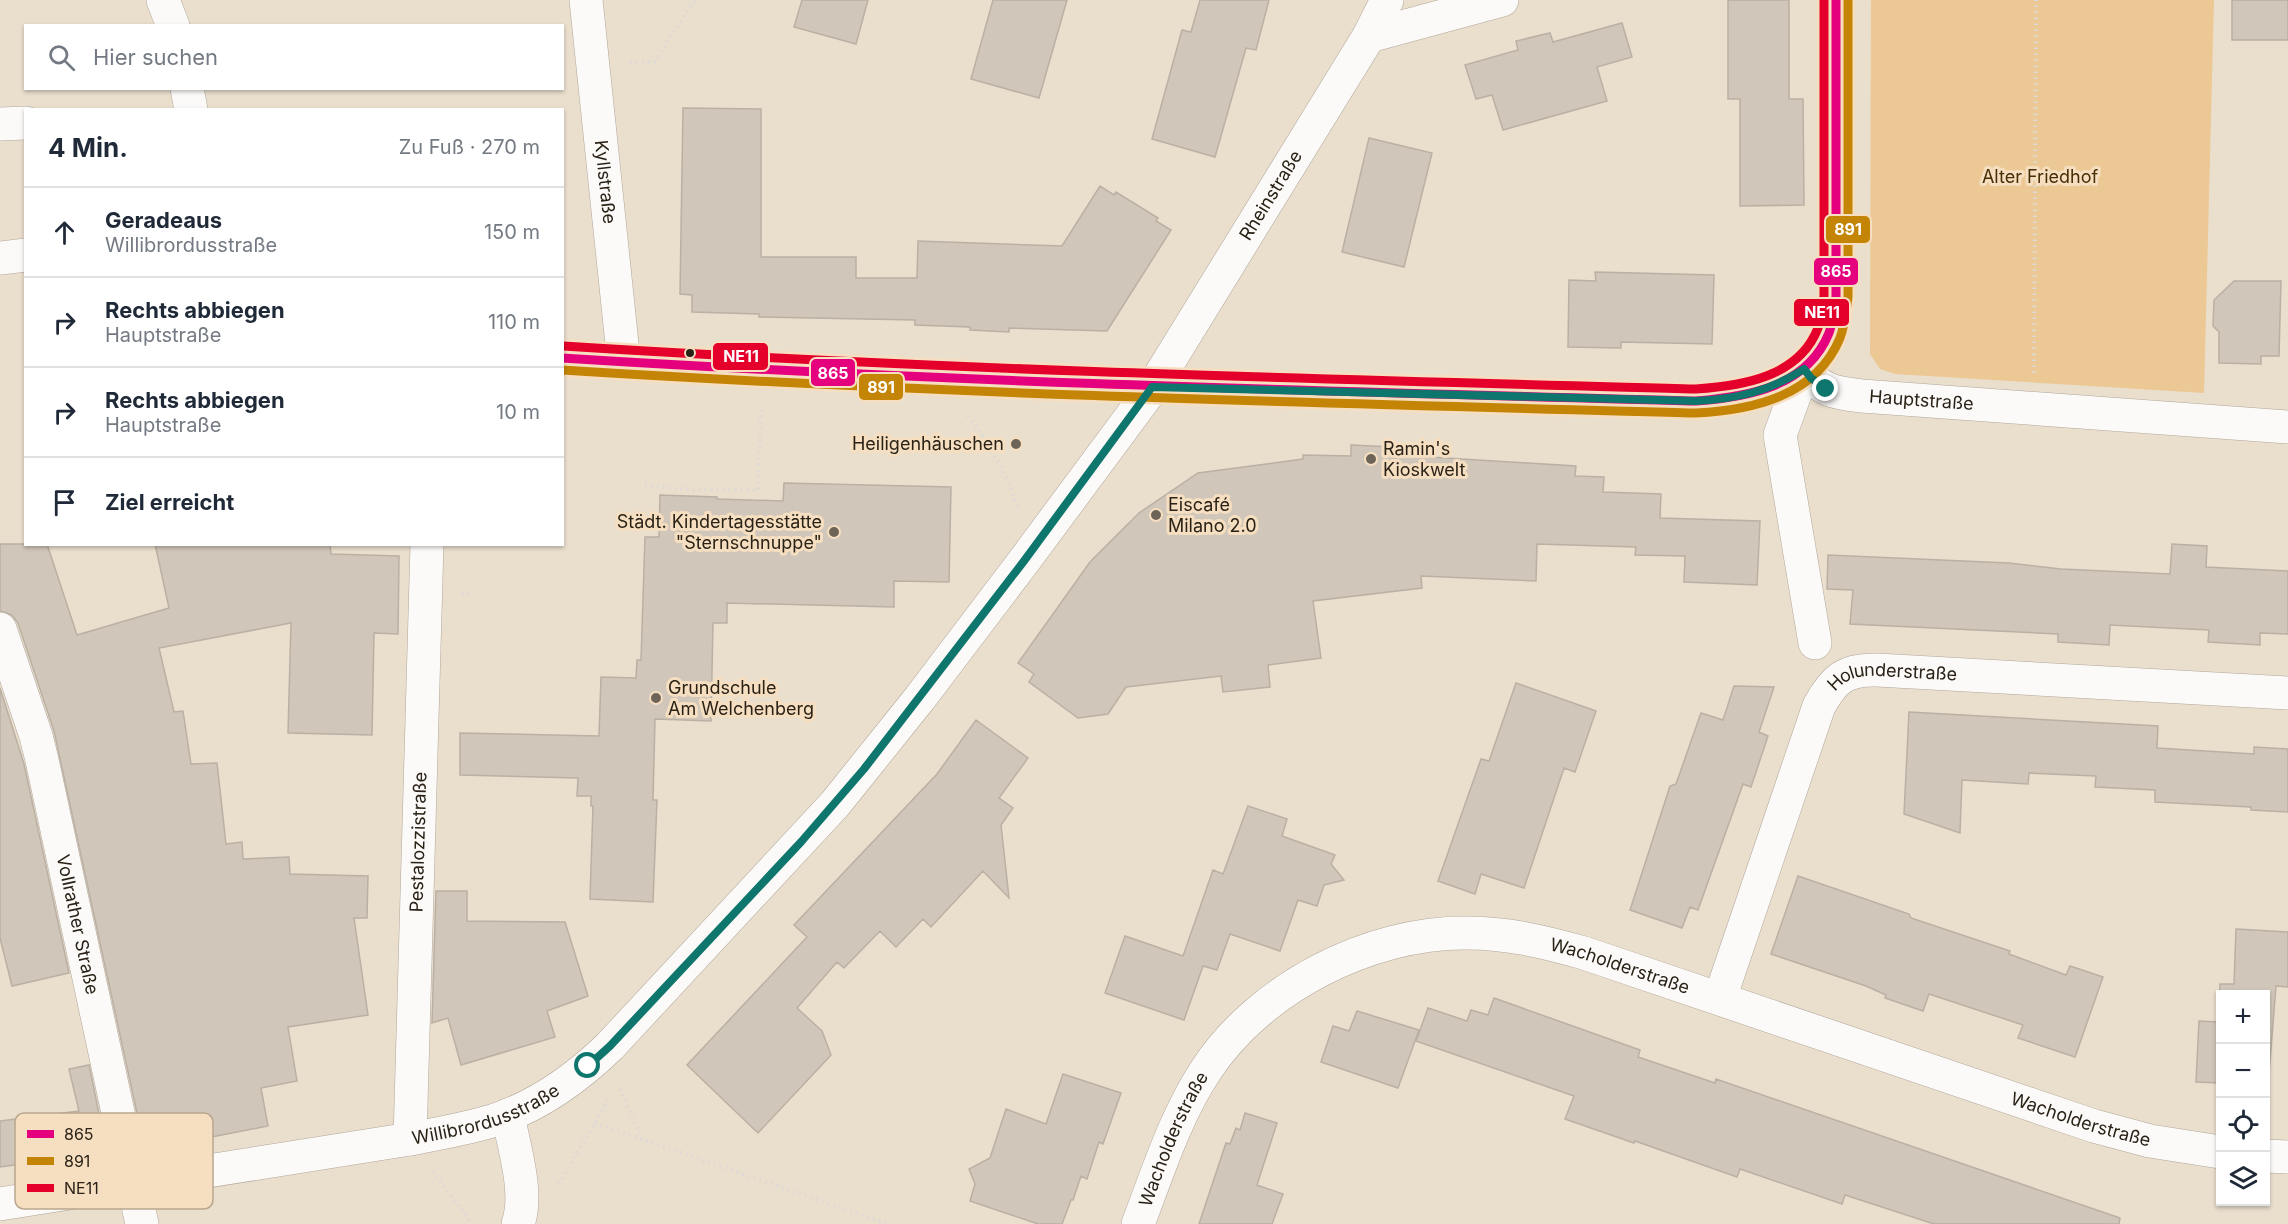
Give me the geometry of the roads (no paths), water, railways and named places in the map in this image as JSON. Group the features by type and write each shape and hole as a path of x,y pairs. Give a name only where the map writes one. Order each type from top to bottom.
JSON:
{"street":[{"path":"163,0 172,24"},
{"name":"Kyllstraße","path":"586,0 624,363"},
{"name":"Rheinstraße","path":"1152,387 1369,36 1387,0"},
{"path":"1369,36 1502,0"},
{"path":"564,358 762,371 1152,387 1696,401 1725,400 1756,393 1804,369 1821,350 1829,335 1836,297 1836,0"},
{"path":"187,90 191,108"},
{"path":"0,124 24,123"},
{"path":"0,258 24,255"},
{"path":"1804,369 1780,435 1815,643"},
{"name":"Hauptstraße","path":"1804,369 1811,378 1832,392 1862,396 2288,427"},
{"name":"Willibrordusstraße","path":"213,1170 410,1139 475,1126 508,1115 555,1089 598,1057 793,850 864,769 1024,561 1152,387"},
{"name":"Pestalozzistraße","path":"410,1139 427,546"},
{"name":"Vollrather Straße","path":"0,629 38,744 119,1113"},
{"name":"Holunderstraße","path":"1720,998 1819,706 1830,688 1846,674 1863,669 2288,693"},
{"name":"Wacholderstraße","path":"1138,1224 1189,1097 1225,1044 1264,1007 1308,978 1354,956 1382,946 1428,936 1466,933 1505,934 1540,940 1584,952 2094,1126 2150,1141 2216,1151"},
{"path":"508,1115 522,1189 522,1207 518,1224"},
{"path":"2270,1156 2288,1157"},
{"name":"Willibrordusstraße","path":"0,1204 15,1202"},
{"name":"Vollrather Straße","path":"139,1209 142,1224"}],"place":[{"name":"Heiligenhäuschen","path":"1016,444"},
{"name":"Ramin's Kioskwelt","path":"1371,459"},
{"name":"Eiscafé Milano 2.0","path":"1156,515"},
{"name":"Städt. Kindertagesstätte \"Sternschnuppe\"","path":"834,532"},
{"name":"Grundschule Am Welchenberg","path":"656,698"}],"park label":[{"name":"Alter Friedhof","path":"2040,177"}]}
